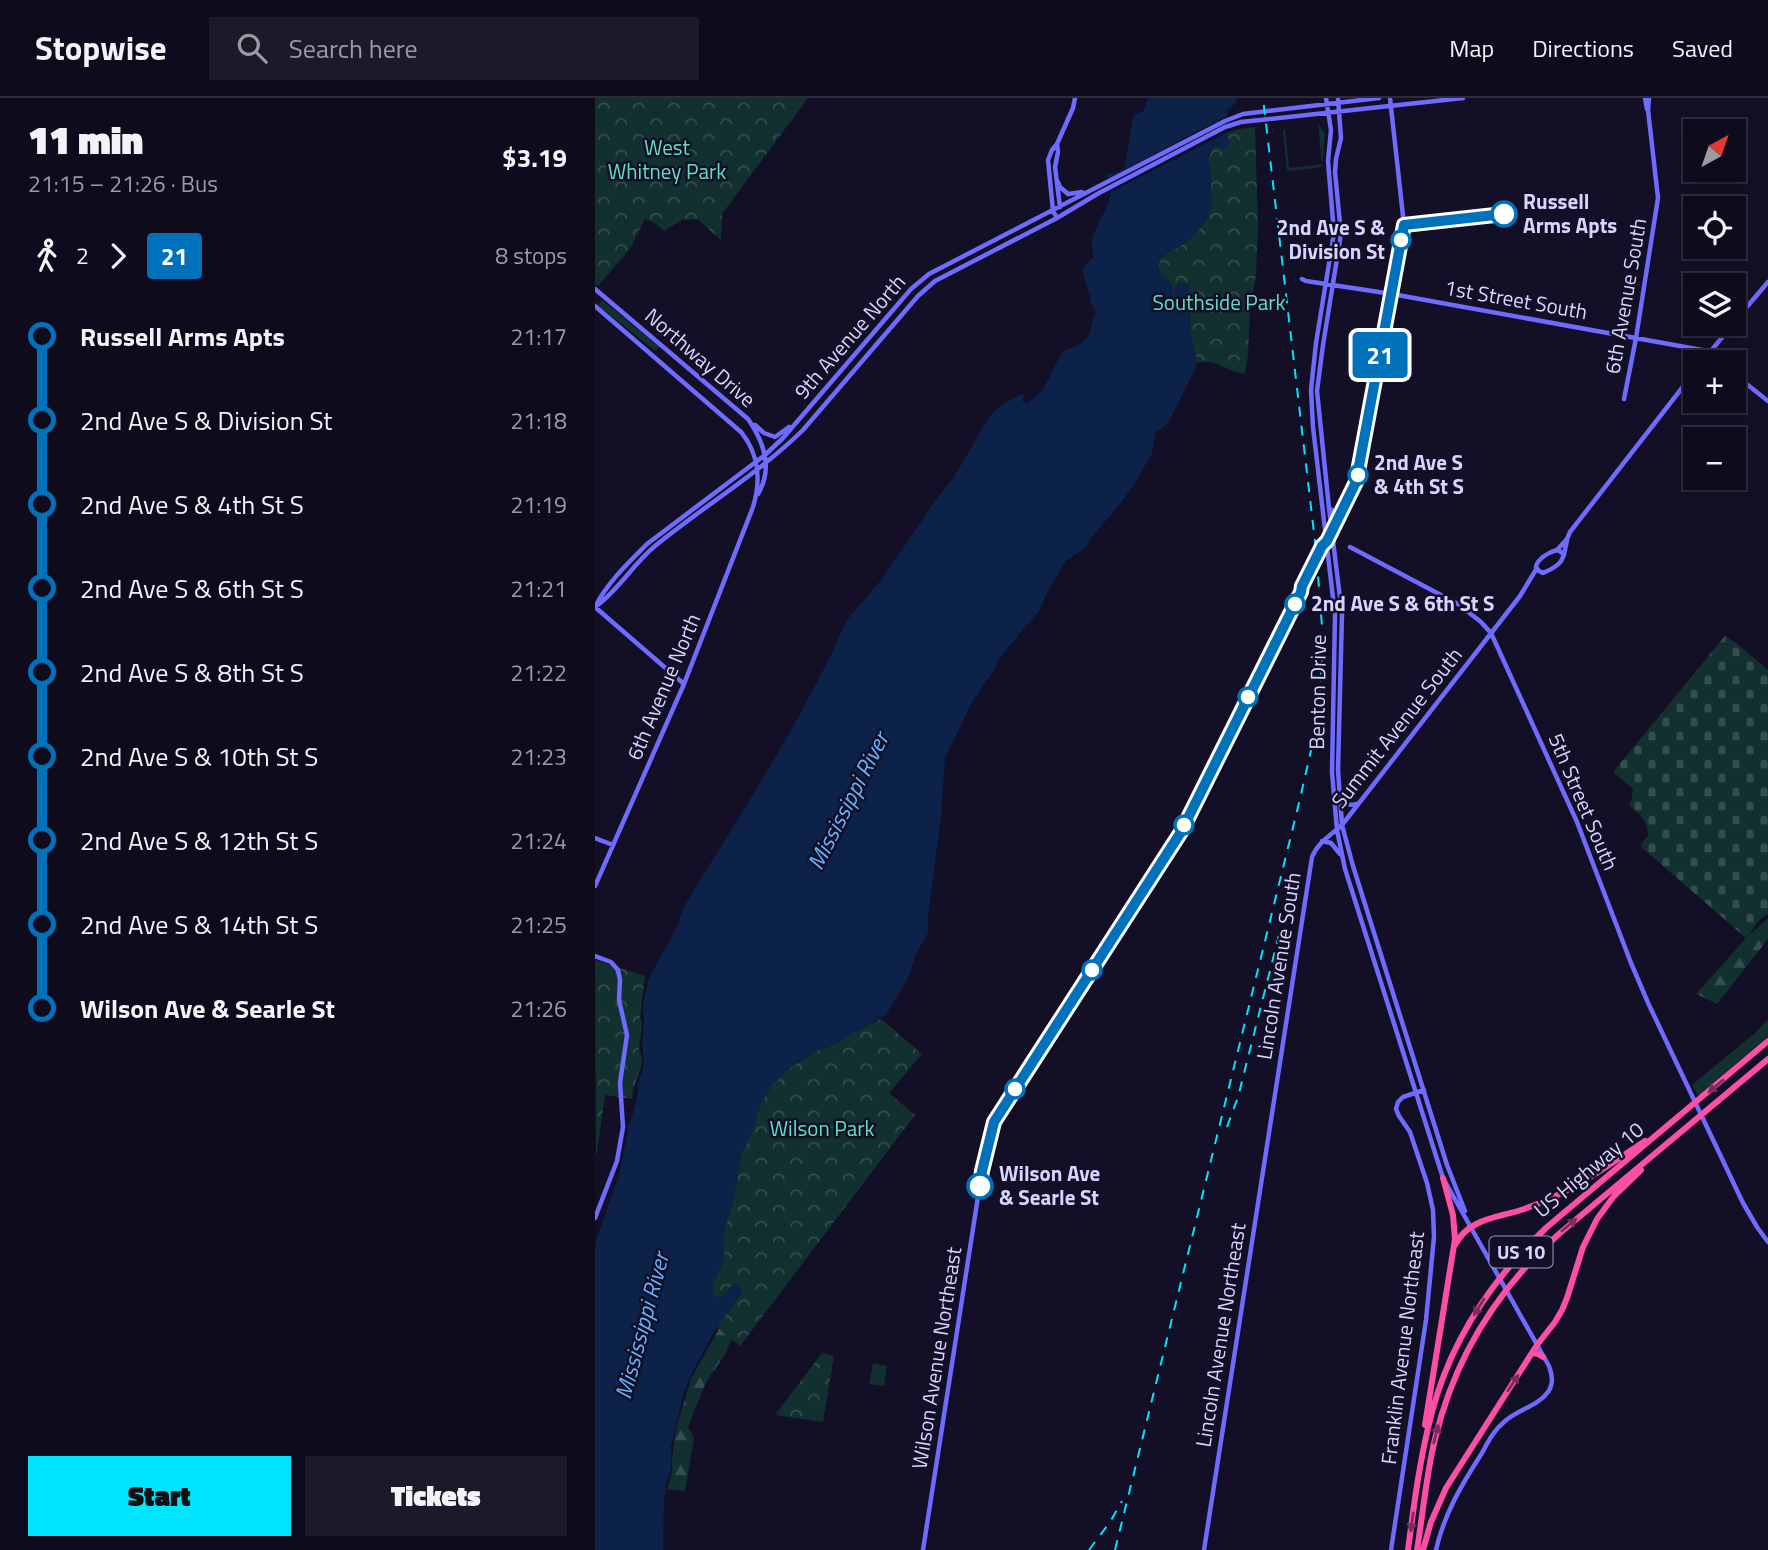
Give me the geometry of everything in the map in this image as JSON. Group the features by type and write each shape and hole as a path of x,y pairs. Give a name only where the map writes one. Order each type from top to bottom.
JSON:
{"highway":[{"name":"US Highway 10","path":"1408,1550 1419,1472 1432,1411 1446,1371 1471,1320 1493,1286 1521,1252 1547,1227 1768,1041"},
{"name":"US 10","path":"1417,1550 1426,1485 1439,1423 1474,1336 1510,1283 1540,1251 1588,1209 1768,1059"},
{"path":"1452,1253 1461,1234 1471,1225 1541,1203 1577,1186 1681,1116"},
{"path":"1423,1550 1431,1522 1446,1488 1562,1310 1583,1247 1604,1208 1683,1132"},
{"path":"1419,1472 1455,1239 1453,1215 1443,1178"},
{"path":"1533,1353 1543,1357"}],"street":[{"path":"1057,218 1053,211 1048,160 1073,108 1075,98"},
{"name":"9th Avenue North","path":"595,607 601,596 647,544 765,455 783,438 902,299 920,281 939,268 1243,114 1317,105 1327,101 1378,98"},
{"path":"1390,98 1404,225 1392,294"},
{"name":"9th Avenue North","path":"595,607 605,600 652,549 766,464 803,430 918,296 946,275 1225,127 1241,122 1463,98"},
{"name":"6th Avenue South","path":"1624,399 1658,198 1647,98"},
{"name":"Benton Drive","path":"1338,100 1341,138 1335,172 1341,234 1315,347 1311,390 1335,615 1332,772 1337,830 1342,856 1443,1178 1537,1345 1551,1372 1552,1383 1539,1401 1507,1419 1497,1428 1454,1499 1436,1550"},
{"name":"Benton Drive","path":"1327,101 1331,136 1328,161 1334,233 1317,391 1342,614 1338,770 1342,825 1447,1165 1471,1225"},
{"path":"1057,144 1055,172 1060,207 1057,218"},
{"path":"1055,172 1064,192 1068,194 1089,190"},
{"name":"1st Street South","path":"1302,279 1702,350"},
{"path":"1746,309 1768,282"},
{"name":"Northway Drive","path":"595,289 748,419 756,430 766,464"},
{"name":"Northway Drive","path":"595,306 741,432 751,448 757,470"},
{"path":"1712,350 1723,336"},
{"path":"1746,384 1768,401"},
{"name":"Summit Avenue South","path":"1528,583 1560,564 1570,532 1683,387"},
{"path":"748,419 764,433 775,437 807,410"},
{"name":"6th Avenue North","path":"595,886 684,684 755,498 762,486 766,464"},
{"name":"6th Avenue North","path":"755,498 757,470"},
{"path":"1329,508 1335,512 1342,509"},
{"name":"Summit Avenue South","path":"1342,825 1528,583 1539,559 1557,550 1567,539"},
{"name":"5th Street South","path":"1350,547 1458,604 1481,622 1490,633 1577,822 1631,963 1711,1137 1750,1215 1768,1242"},
{"path":"1557,550 1563,555"},
{"path":"1322,559 1329,561"},
{"path":"1537,568 1543,573"},
{"path":"595,607 684,684"},
{"path":"1340,797 1348,805 1359,803"},
{"path":"1322,841 1342,825"},
{"path":"595,838 613,845"},
{"path":"1322,841 1331,843 1342,856"},
{"name":"Lincoln Avenue South","path":"1269,1125 1312,857 1322,841"},
{"path":"595,956 611,962 618,970 619,1000 627,1035 620,1083 623,1128 617,1161 595,1218"},
{"path":"1416,1093 1424,1090"},
{"name":"Franklin Avenue Northeast","path":"1391,1550 1426,1320 1434,1237 1433,1212 1427,1183 1410,1132 1396,1109 1403,1097 1416,1093"},
{"name":"Lincoln Avenue Northeast","path":"1204,1550 1269,1125"},
{"name":"Wilson Avenue Northeast","path":"923,1550 982,1171"}],"green space":[{"name":"West Whitney Park","path":"595,98 808,98 722,214 721,240 697,219 682,220 664,231 645,219 630,249 598,286 595,285"},
{"path":"1318,124 1325,135 1322,166 1287,171 1283,130 1285,129 1289,168 1322,164"},
{"name":"Southside Park","path":"1255,127 1258,224 1256,275 1245,374 1212,362 1197,362 1190,331 1189,286 1179,283 1176,296 1172,298 1171,285 1161,275 1158,267 1163,256 1193,236 1209,213 1211,178 1207,159 1215,145 1227,137 1226,133"},
{"path":"602,300 659,347 655,351 598,305"},
{"path":"1725,636 1768,670 1768,914 1746,938 1640,846 1648,835 1642,818 1629,805 1633,789 1613,772"},
{"path":"1768,918 1768,939 1717,1004 1696,994 1746,938"},
{"path":"595,960 645,976 640,1017 641,1068 632,1099 605,1095 596,1159"},
{"name":"Wilson Park","path":"881,1019 922,1054 889,1093 915,1115 740,1346 717,1327 742,1292 730,1287 724,1296 714,1298 712,1290 722,1265 724,1231 733,1201 741,1154 750,1137 760,1105 768,1090 786,1071 813,1052 838,1043"},
{"path":"1768,1019 1768,1036 1698,1096 1692,1085"},
{"path":"726,1316 736,1330 724,1356 706,1382 688,1427 694,1438 685,1491 667,1489 672,1473 676,1429 691,1379"},
{"path":"822,1353 834,1356 823,1422 775,1415"},
{"path":"873,1363 887,1366 884,1386 869,1384"}],"water":[{"name":"Mississippi River","path":"1149,98 1237,98 1235,104 1228,109 1226,130 1230,143 1224,150 1215,145 1207,159 1211,178 1209,213 1193,236 1165,254 1159,265 1160,271 1172,285 1174,299 1179,283 1189,287 1190,331 1197,362 1194,371 1169,421 1156,432 1152,454 1133,486 1086,547 1066,561 1046,594 1040,610 998,659 997,665 972,702 945,758 928,933 916,954 909,976 886,1015 838,1043 813,1052 796,1063 773,1084 760,1105 750,1137 741,1154 733,1201 724,1231 722,1265 712,1290 714,1298 721,1298 736,1283 741,1286 742,1292 715,1330 684,1392 671,1447 671,1468 666,1484 663,1550 595,1550 595,1244 619,1175 628,1124 644,1065 643,1004 648,980 678,925 689,898 798,718 846,621 882,579 954,477 994,411 1023,394 1022,401 1027,403 1033,399 1043,389 1062,354 1088,336 1097,313 1090,302 1083,270 1093,258 1092,241 1109,200 1110,184 1106,174 1114,174 1124,169 1133,118 1144,110"}],"pier":[{"path":"1231,114 1230,131 1107,194 1105,180 1181,140 1182,137"}],"railway":[{"path":"1115,1550 1300,799 1319,704 1322,626 1316,550 1263,98"},
{"path":"1227,1127 1238,1097 1280,931"},
{"path":"1089,1550 1122,1501"}],"bus line":[{"name":"21","path":"980,1186 994,1122 1181,832 1356,482 1404,225 1504,214"}],"place":[{"name":"Russell Arms Apts","path":"1504,214"},
{"name":"2nd Ave S & Division St","path":"1401,240"},
{"name":"2nd Ave S & 4th St S","path":"1358,475"},
{"name":"2nd Ave S & 6th St S","path":"1295,604"},
{"name":"Wilson Ave & Searle St","path":"980,1186"}]}
